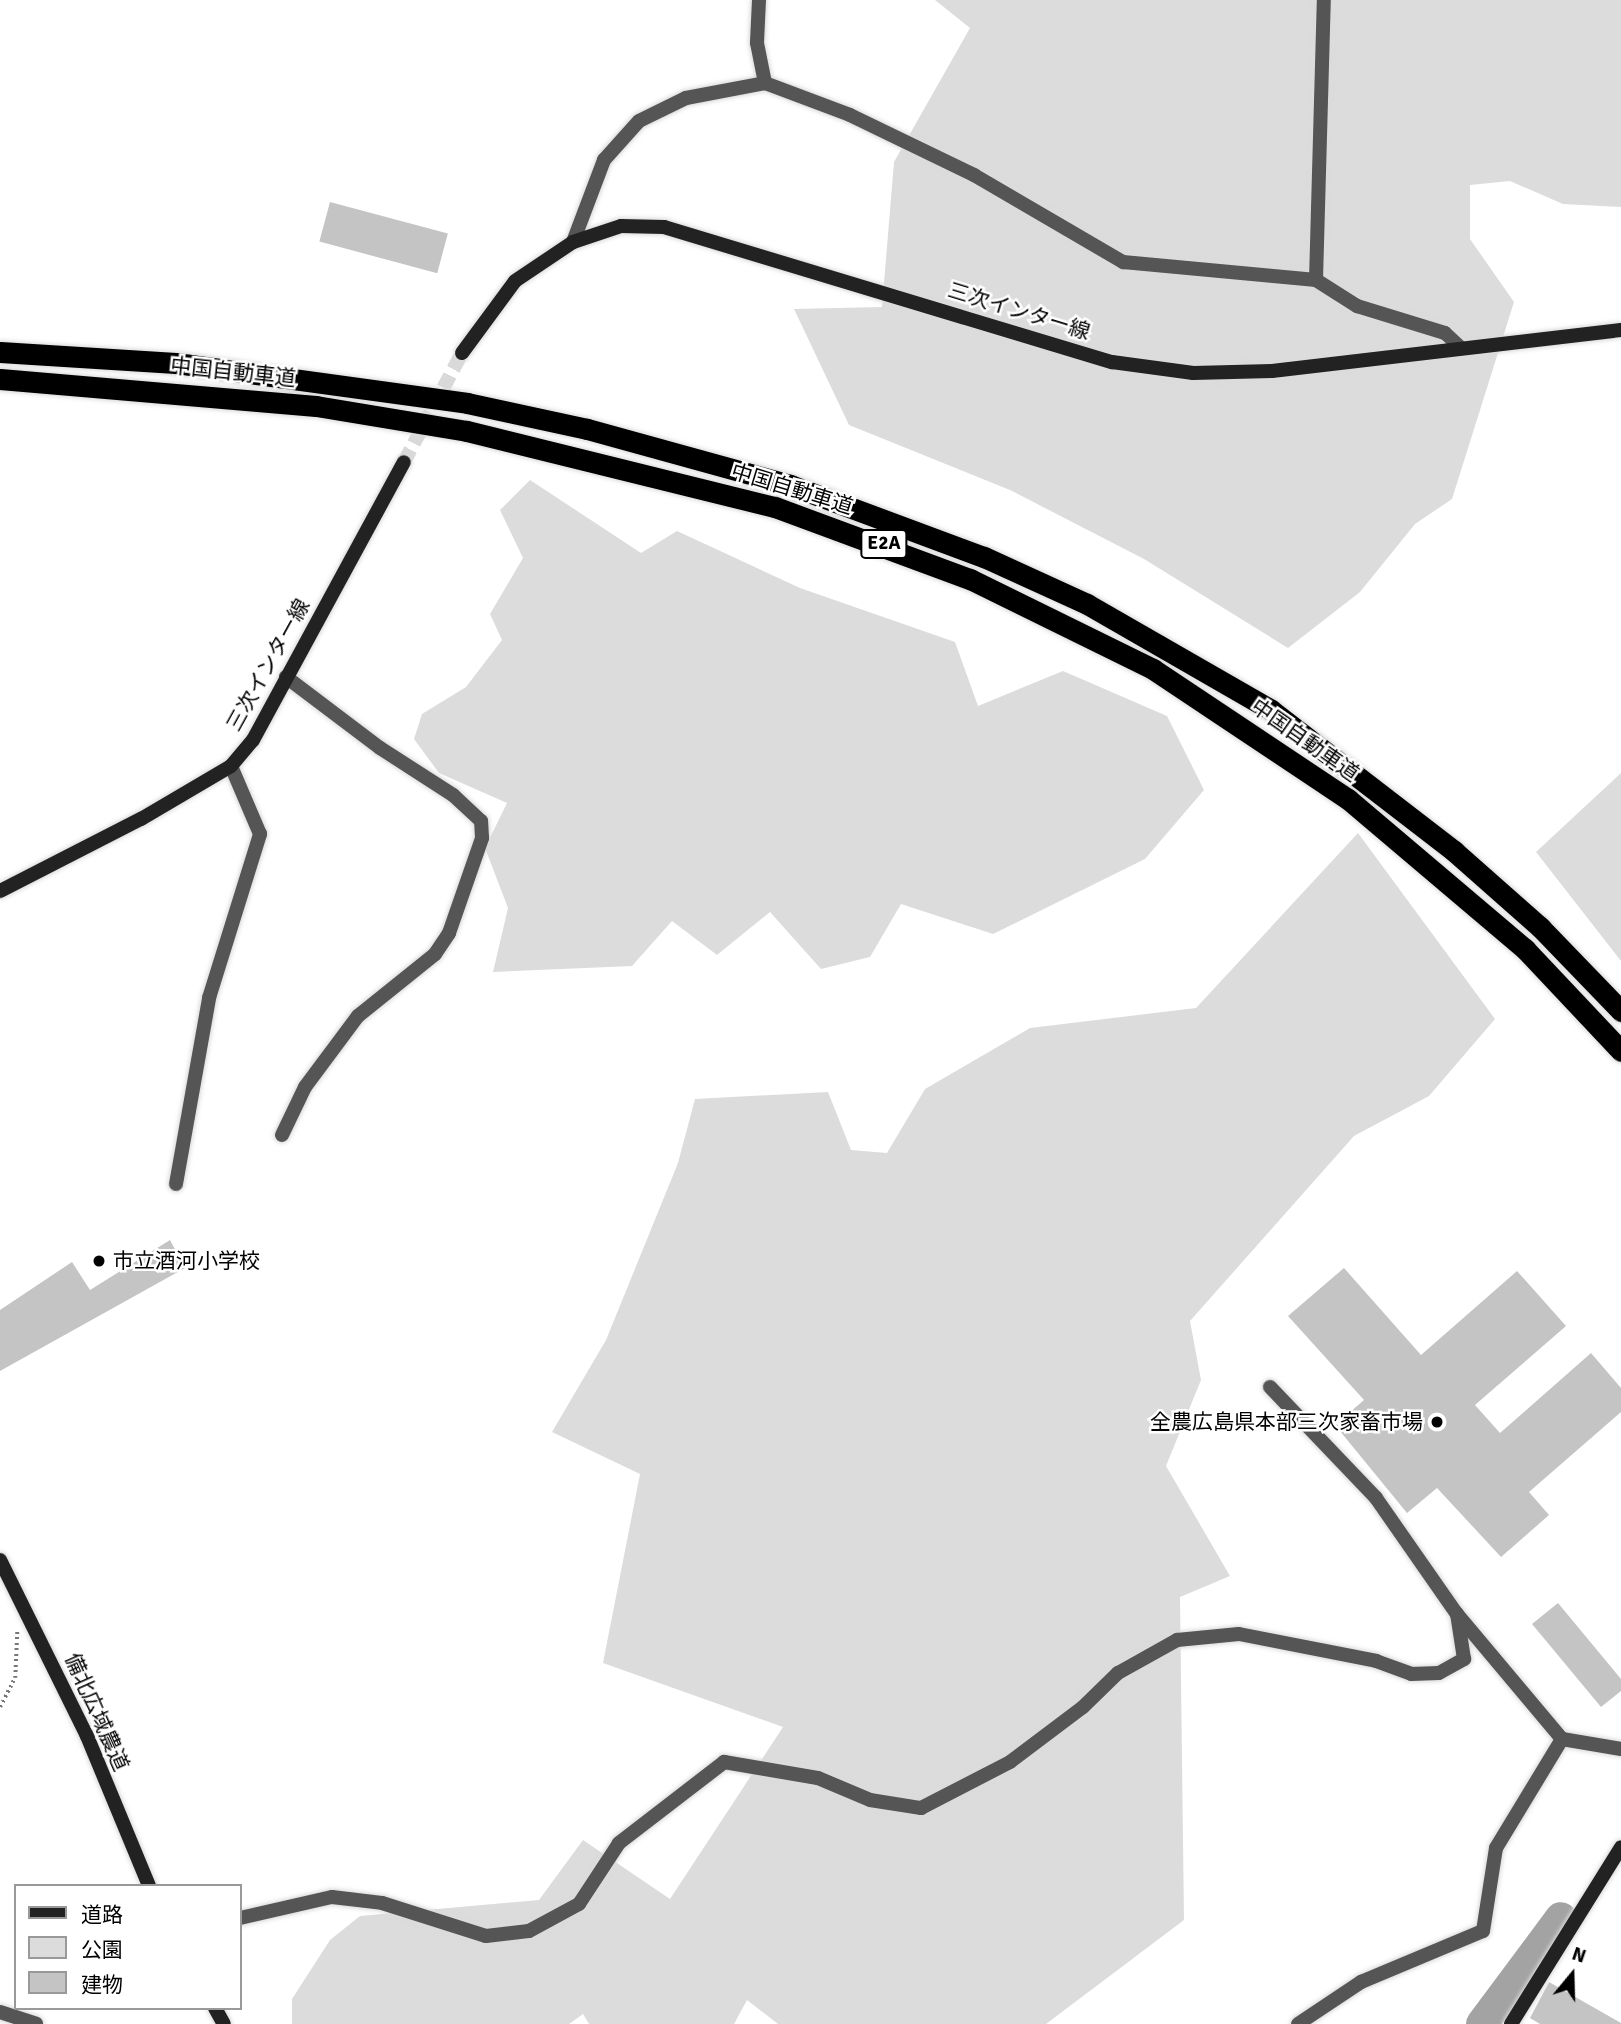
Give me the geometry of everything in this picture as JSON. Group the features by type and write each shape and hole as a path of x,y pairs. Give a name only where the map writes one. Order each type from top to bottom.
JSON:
{"highway":[{"name":"中国自動車道","path":"0,352 176,363 467,403 587,429 778,481 984,557 1099,610 1271,710 1454,850 1540,927 1621,1011"},
{"name":"中国自動車道","path":"0,379 316,406 467,431 775,507 970,579 1153,669 1348,799 1525,949 1621,1051"}],"main road":[{"name":"三次インター線","path":"462,353 515,281 573,242 621,226 664,227 1112,362 1193,373 1272,371 1621,330"},
{"name":"三次インター線","path":"0,891 141,819 231,766 253,740 404,462"},
{"name":"備北広域農道","path":"0,1560 87,1736 148,1884"},
{"path":"1511,2024 1621,1847"}],"street":[{"path":"759,0 757,43 765,83"},
{"path":"1316,280 1324,0"},
{"path":"573,242 604,160 639,121 686,98 765,83 850,115 974,175 1123,262 1316,280 1357,306 1445,333 1461,348"},
{"path":"282,1135 306,1087 358,1016 435,954 449,933 482,838 481,821 453,795 380,748 286,677"},
{"path":"176,1184 209,998 260,834 231,766"},
{"path":"1270,1387 1376,1498 1457,1614 1562,1739 1621,1749"},
{"path":"242,1918 332,1897 382,1903 486,1936 529,1931 579,1904 619,1843 724,1762 818,1777 870,1800 921,1808 1010,1762 1083,1707 1118,1673 1177,1640 1239,1634 1376,1661 1411,1674 1438,1673 1464,1659 1457,1614"},
{"path":"1298,2024 1361,1982 1483,1931 1496,1848 1562,1739"},
{"path":"0,2012 36,2024"}],"path":[{"path":"0,1707 15,1678 19,1595"}],"green space":[{"path":"935,0 1621,0 1621,207 1563,204 1510,181 1470,185 1470,239 1514,302 1452,499 1415,524 1360,592 1288,648 1144,559 1010,490 849,425 794,309 882,307 894,162 970,28"},
{"path":"530,480 641,553 677,531 800,588 955,642 978,706 1063,671 1167,716 1204,790 1145,859 993,934 901,904 870,957 821,969 770,912 717,955 672,921 632,966 493,972 508,908 485,848 507,803 439,773 414,739 422,714 466,687 502,640 490,614 523,558 500,510"},
{"path":"1621,773 1621,961 1536,852"},
{"path":"1358,833 1495,1019 1429,1096 1354,1136 1190,1321 1201,1380 1166,1466 1230,1576 1180,1597 1184,1920 1046,2024 778,2024 747,2000 734,2024 589,2024 583,2014 569,2024 292,2024 292,1999 330,1940 360,1916 539,1900 583,1840 670,1899 783,1727 603,1663 640,1474 552,1432 606,1340 678,1163 695,1099 828,1092 851,1150 887,1153 925,1089 1030,1028 1196,1008"}],"building":[{"path":"330,202 448,234 437,273 319,242"},
{"path":"170,1240 185,1268 0,1371 0,1310 72,1262 90,1290"},
{"name":"全農広島県本部三次家畜市場","path":"1344,1268 1421,1355 1517,1271 1566,1326 1475,1405 1500,1433 1591,1353 1621,1388 1621,1412 1529,1492 1549,1515 1501,1557 1437,1488 1407,1513 1335,1425 1364,1400 1288,1316"},
{"path":"1558,1603 1621,1679 1621,1691 1601,1707 1532,1624"},
{"path":"1549,1982 1621,2024 1540,2024 1530,2018"}],"waterway":[{"path":"1482,2024 1561,1918"}],"tunnel":[{"path":"404,462 462,353"}],"place":[{"name":"市立酒河小学校","path":"99,1261"},
{"name":"全農広島県本部三次家畜市場","path":"1437,1422"}]}
